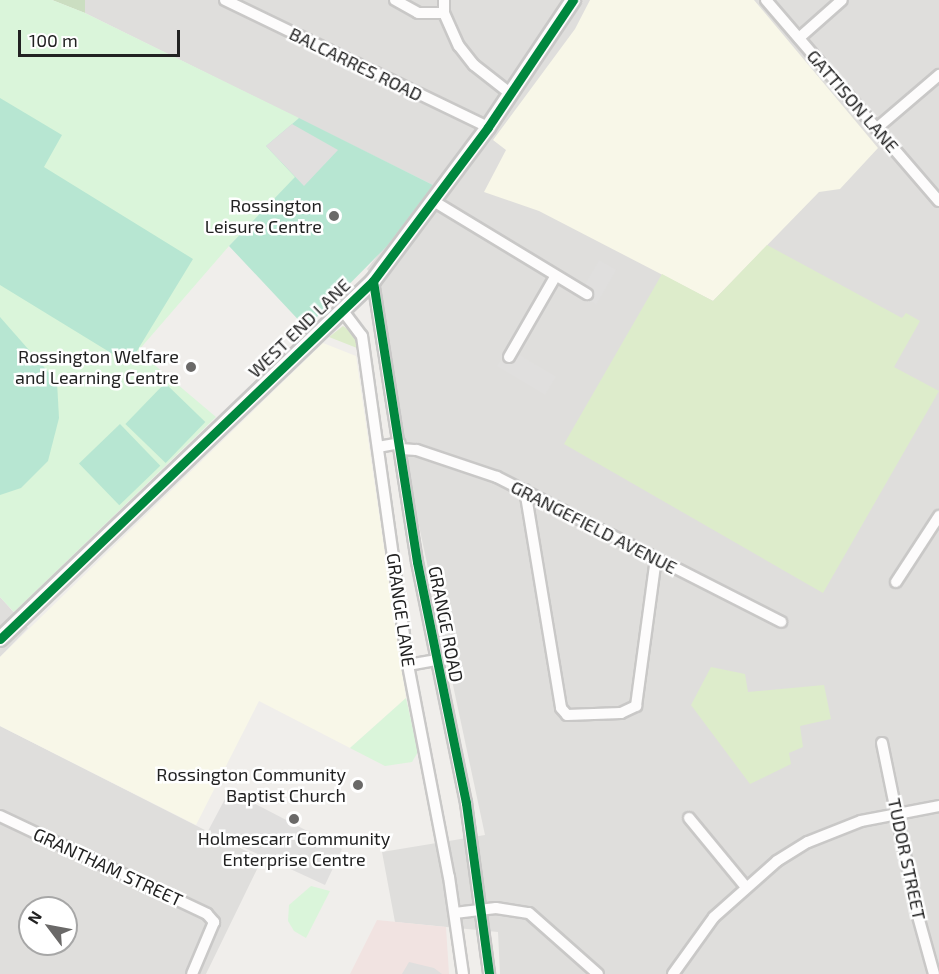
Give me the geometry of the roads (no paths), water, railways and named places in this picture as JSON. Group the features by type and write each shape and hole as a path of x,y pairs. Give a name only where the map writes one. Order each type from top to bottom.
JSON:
{"street":[{"name":"BALCARRES ROAD","path":"225,0 488,127"},
{"path":"395,0 418,13 444,13"},
{"path":"444,0 444,13 459,46 469,59 511,94"},
{"name":"WEST END LANE","path":"0,639 373,281 435,202 511,94 573,0"},
{"name":"GATTISON LANE","path":"766,0 939,201"},
{"path":"799,38 842,0"},
{"path":"877,128 939,75"},
{"path":"435,202 586,294"},
{"path":"509,357 555,277"},
{"name":"GRANGE ROAD","path":"373,281 436,660 466,803 483,908 489,974"},
{"name":"GRANGE LANE","path":"343,311 362,336 408,665 454,913 463,974"},
{"name":"GRANGEFIELD AVENUE","path":"378,447 400,446 417,450 464,464 525,490 782,622"},
{"path":"525,490 561,708 573,717 630,711 640,699 656,558"},
{"path":"896,582 939,516"},
{"path":"408,665 436,660"},
{"name":"TUDOR STREET","path":"882,743 934,974"},
{"path":"673,974 714,917 745,886 808,842 896,812 939,806"},
{"name":"GRANTHAM STREET","path":"0,816 207,914 215,922 192,974"},
{"path":"689,818 745,886"},
{"path":"454,913 483,908 529,913 598,974"}],"place":[{"name":"Rossington Leisure Centre","path":"334,216"},
{"name":"Rossington Welfare and Learning Centre","path":"191,367"},
{"name":"Rossington Community Baptist Church","path":"358,785"},
{"name":"Holmescarr Community Enterprise Centre","path":"294,819"}]}
